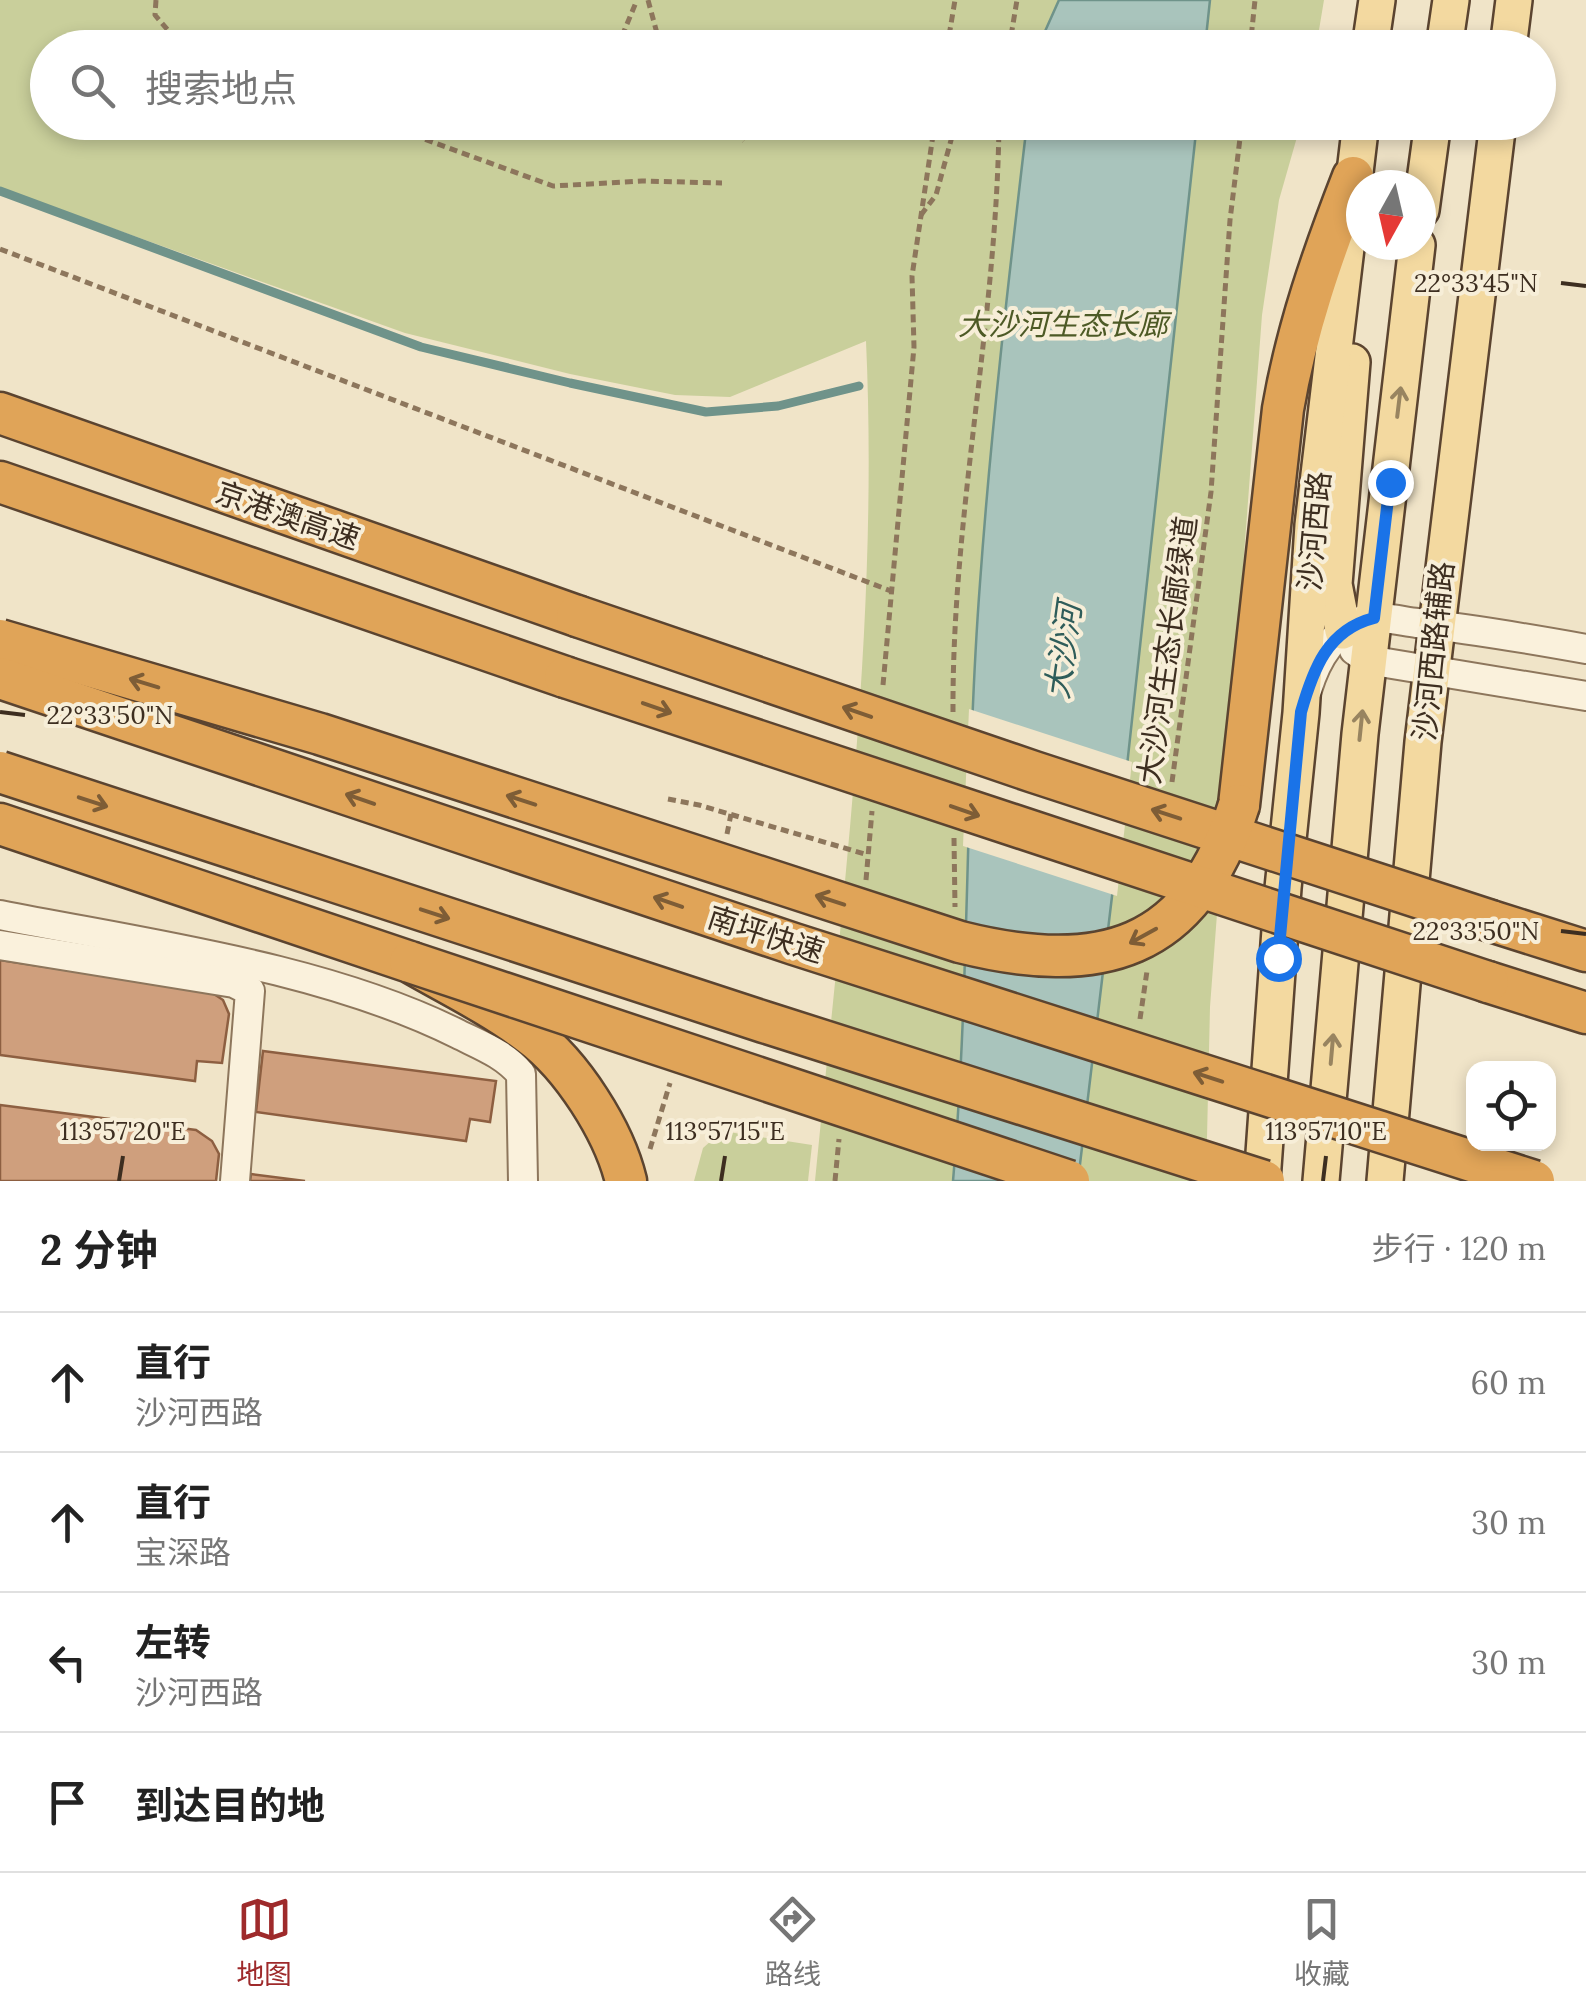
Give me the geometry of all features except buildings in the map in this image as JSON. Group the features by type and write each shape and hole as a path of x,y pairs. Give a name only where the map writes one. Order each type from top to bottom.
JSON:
{"highway":[{"path":"0,640 320,734 989,949 1037,957 1100,954 1154,931 1196,893 1222,854 1239,805 1292,358 1318,266 1346,197"},
{"name":"京港澳高速","path":"0,413 1034,772 1586,951"},
{"name":"京港澳高速","path":"0,482 565,677 1586,1013"},
{"name":"南坪快速","path":"0,678 813,950 1534,1181"},
{"path":"0,772 1263,1181"},
{"path":"0,824 1069,1181"},
{"path":"410,962 533,1036 571,1076 604,1124 626,1181"}],"main road":[{"path":"1373,30 1377,0"},
{"path":"1447,30 1451,0"},
{"path":"1510,30 1514,0"},
{"name":"沙河西路","path":"1355,170 1358,140"},
{"path":"1426,170 1431,140"},
{"name":"沙河西路辅路","path":"1385,1181 1436,624 1496,140"},
{"name":"沙河西路","path":"1263,1181 1313,525 1346,237"},
{"path":"1358,624 1415,260"},
{"path":"1321,1181 1368,660 1358,624 1334,584 1353,341 1342,267"}],"street":[{"path":"1301,712 1311,677 1323,654 1358,624 1436,624 1586,649"},
{"path":"1368,660 1586,696"},
{"path":"0,914 250,965 384,1004 438,1024 507,1058 522,1074 523,1181"},
{"path":"0,945 234,983 250,991 235,1181"}],"path":[{"path":"156,0 155,15 168,30"},
{"path":"625,30 638,0"},
{"path":"648,0 656,30"},
{"path":"950,30 955,0"},
{"path":"1012,30 1017,0"},
{"path":"1252,30 1255,0"},
{"path":"429,140 553,186 642,181 722,183"},
{"path":"883,685 914,347 912,276 932,140"},
{"path":"919,217 936,194 951,140"},
{"path":"954,720 955,605 998,191 999,140"},
{"name":"大沙河生态长廊绿道","path":"1171,787 1211,492 1230,220 1240,140"},
{"path":"0,249 891,591"},
{"path":"864,894 873,798"},
{"path":"668,800 699,805 868,855"},
{"path":"954,835 955,911"},
{"path":"1140,1024 1148,964"},
{"path":"835,1181 841,1124"}],"green space":[{"name":"大沙河生态长廊","path":"0,0 1324,0 1319,30 30,30 30,140 1296,140 1279,200 1262,315 1210,1007 1206,1181 815,1181 863,657 869,447 866,341 730,397 675,395 570,374 405,333 0,188"},
{"path":"722,1131 812,1145 808,1181 694,1181 703,1148"}],"water":[{"path":"1059,0 1210,0 1207,30 1046,30"},
{"name":"大沙河","path":"1025,140 1195,140 1078,1181 953,1181 980,583"}],"pier":[{"path":"969,709 1132,762 1117,896 963,846"}],"waterway":[{"path":"0,191 421,347 570,383 706,412 778,406 859,386"}],"route":[{"path":"1278,958 1301,712 1311,677 1335,638 1361,621 1374,618 1390,482"}]}
